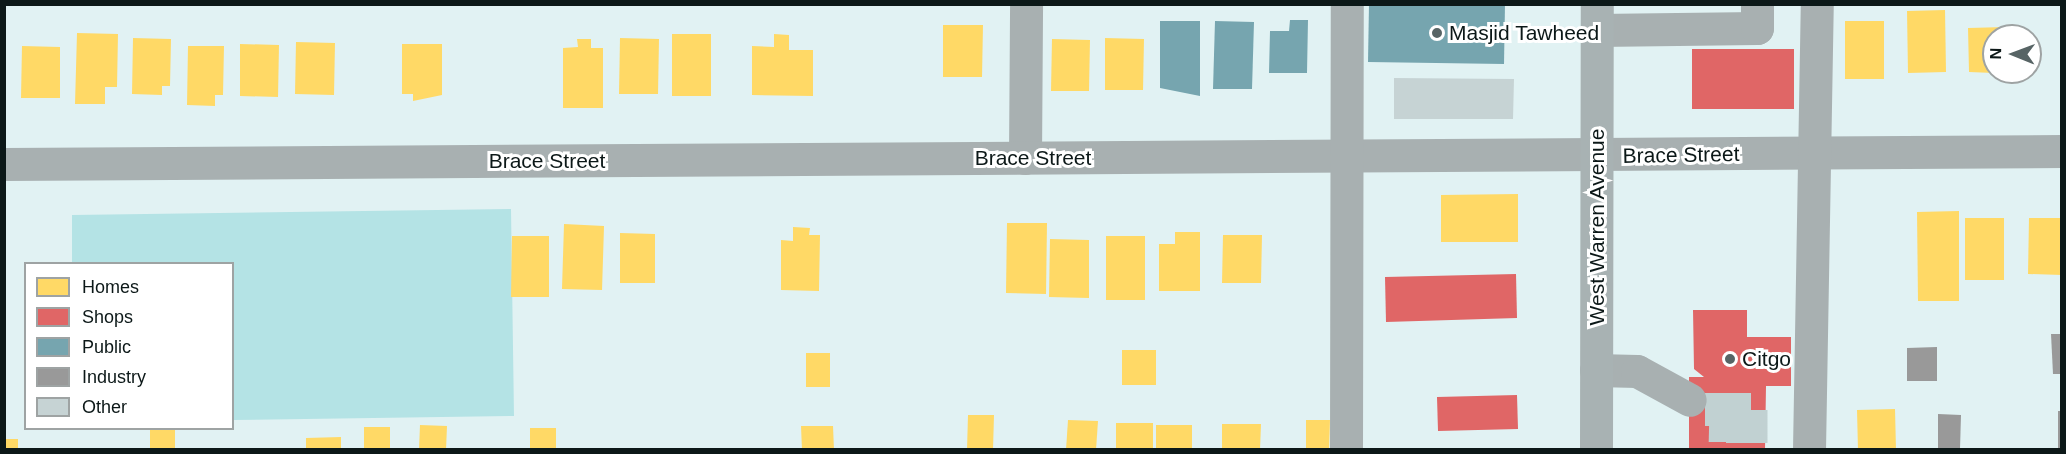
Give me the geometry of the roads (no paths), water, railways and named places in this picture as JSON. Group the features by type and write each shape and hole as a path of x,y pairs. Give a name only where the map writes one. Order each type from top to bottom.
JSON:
{"main road":[{"name":"West Warren Avenue","path":"1596,450 1597,17"}],"street":[{"path":"1025,158 1026,4"},
{"path":"1346,450 1350,158 1347,4"},
{"path":"1597,17 1757,28 1757,4"},
{"path":"1809,450 1810,153 1817,4"},
{"name":"Brace Street","path":"4,164 1350,158 2061,151"},
{"path":"1596,370 1637,370 1690,400"}],"tunnel":[{"path":"1705,409 1726,409 1725,450"},
{"path":"1726,409 1751,409 1751,450"}],"place":[{"name":"Masjid Tawheed","path":"1437,33"},
{"name":"Citgo","path":"1730,359"}]}
